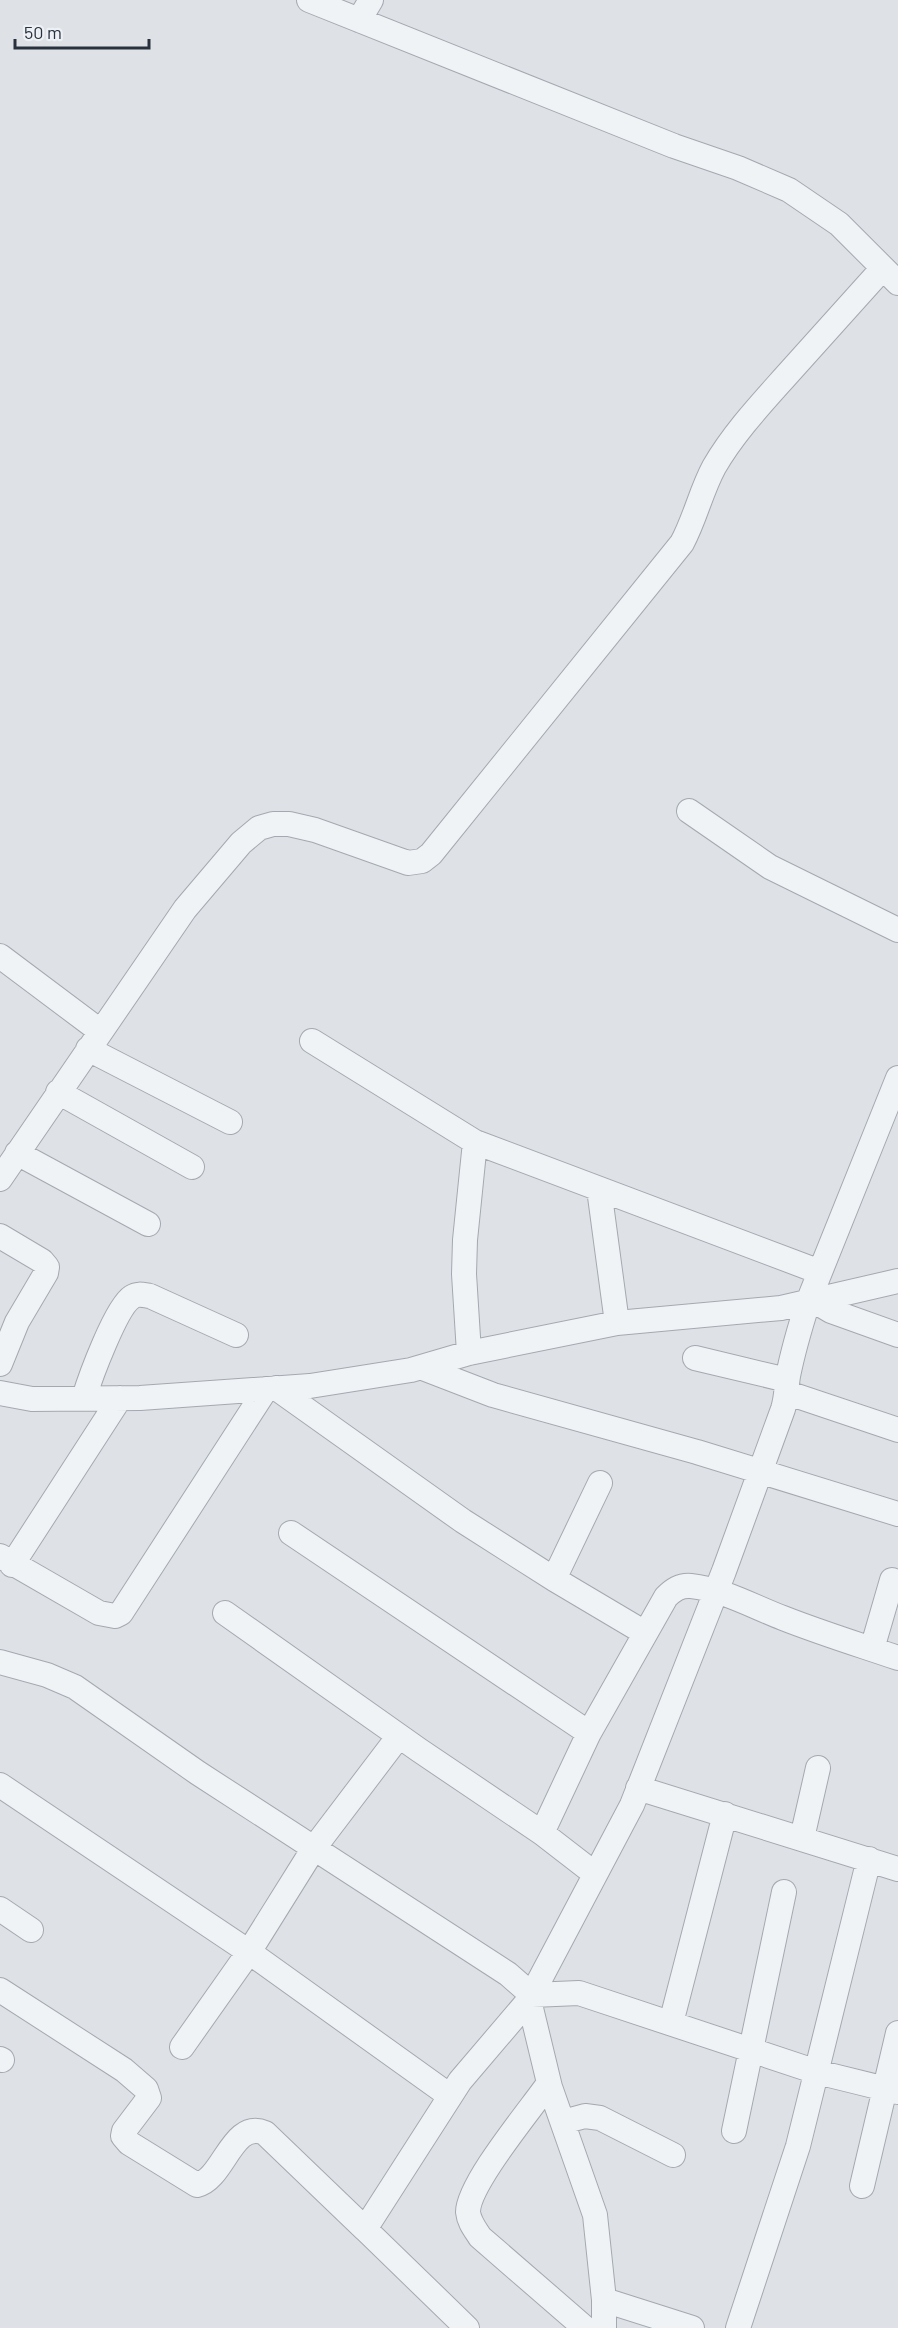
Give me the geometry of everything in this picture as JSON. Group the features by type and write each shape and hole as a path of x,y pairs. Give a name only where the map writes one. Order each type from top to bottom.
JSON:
{"street":[{"path":"0,1179 185,909 241,843 259,828 273,824 289,824 315,830 408,863 422,861 431,854 584,662 673,555 690,528 700,497 714,468 756,410 891,275 840,224 789,190 738,168 674,146 365,10 309,0"},
{"path":"689,811 770,867 898,930"},
{"path":"2,962 94,1040 230,1122"},
{"path":"312,1041 475,1142 820,1272"},
{"path":"365,2229 460,2081 530,1998 632,1805 716,1592 759,1473 788,1387 797,1336 820,1272 898,1078"},
{"path":"58,1092 192,1167"},
{"path":"469,1353 464,1274 465,1240 475,1142"},
{"path":"17,1154 148,1224"},
{"path":"599,1189 617,1323"},
{"path":"0,1236 46,1264 47,1270 17,1322 0,1364"},
{"path":"0,1393 32,1399 120,1398 310,1386 423,1368 469,1353 617,1323 781,1308 898,1281"},
{"path":"84,1398 101,1350 123,1306 133,1296 142,1294 150,1296 236,1335"},
{"path":"811,1302 898,1335"},
{"path":"695,1358 788,1387 898,1430"},
{"path":"423,1368 493,1395 697,1452 898,1514"},
{"path":"120,1398 6,1561 99,1613 115,1616 121,1613 271,1389"},
{"path":"271,1389 463,1521 645,1633"},
{"path":"554,1579 600,1483"},
{"path":"291,1533 590,1733"},
{"path":"872,1649 892,1580"},
{"path":"542,1833 590,1733 666,1596 673,1590 690,1586 716,1592 898,1658"},
{"path":"225,1613 399,1736 542,1833 595,1874"},
{"path":"0,1662 47,1675 75,1687 198,1773 508,1974 530,1998 549,2083 595,2215 604,2300 603,2328"},
{"path":"182,2047 249,1952 314,1848 399,1736"},
{"path":"802,1838 818,1768"},
{"path":"0,1785 249,1952 450,2096"},
{"path":"638,1788 898,1869"},
{"path":"671,2023 725,1814"},
{"path":"742,2326 798,2146 869,1859"},
{"path":"734,2131 749,2049 784,1892"},
{"path":"0,1909 31,1930"},
{"path":"0,1990 124,2070 146,2089 148,2098 124,2131 123,2136 129,2143 197,2185 207,2179 243,2134 253,2129 266,2133 467,2328"},
{"path":"530,1998 579,1993 816,2072 892,2091"},
{"path":"862,2186 892,2091 898,2033"},
{"path":"549,2083 486,2171 474,2193 468,2215 471,2225 480,2237 585,2328"},
{"path":"563,2122 585,2116 600,2118 673,2155"},
{"path":"604,2300 692,2328"}]}
